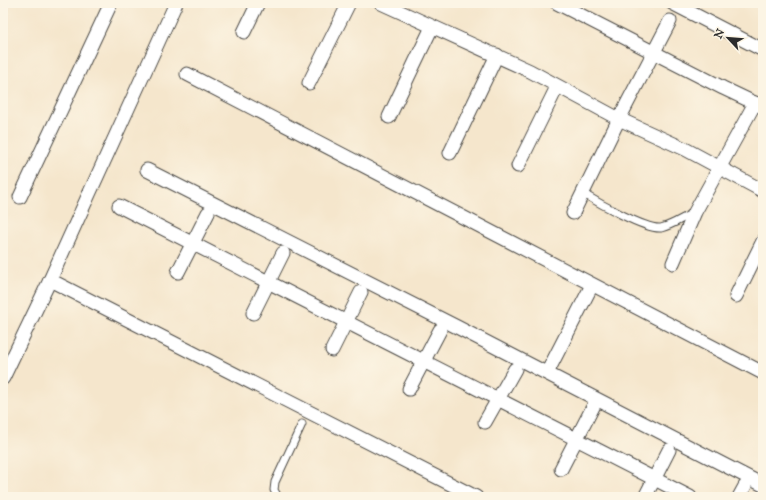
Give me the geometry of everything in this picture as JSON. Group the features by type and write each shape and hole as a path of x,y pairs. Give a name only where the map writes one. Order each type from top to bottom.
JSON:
{"street":[{"path":"20,197 111,3"},
{"path":"3,378 50,280 176,3"},
{"path":"244,32 258,3"},
{"path":"309,83 349,3"},
{"path":"381,3 497,56 619,119 685,148 763,191"},
{"path":"557,3 759,105 695,212 673,264"},
{"path":"672,3 763,50"},
{"path":"573,213 619,119 670,21"},
{"path":"389,117 432,27"},
{"path":"450,153 497,56"},
{"path":"187,74 763,373"},
{"path":"518,166 557,87"},
{"path":"147,170 547,373 763,486"},
{"path":"119,206 269,284 690,497"},
{"path":"178,272 208,213"},
{"path":"736,296 763,241"},
{"path":"253,313 269,284 283,253"},
{"path":"50,280 476,497"},
{"path":"547,373 592,285"},
{"path":"332,350 360,292"},
{"path":"409,389 440,330"},
{"path":"485,422 515,369"},
{"path":"561,469 595,403"},
{"path":"645,497 669,450"}],"lane":[{"path":"582,193 616,212 645,225 659,228 695,212"},
{"path":"278,497 274,490 275,482 302,424"}]}
